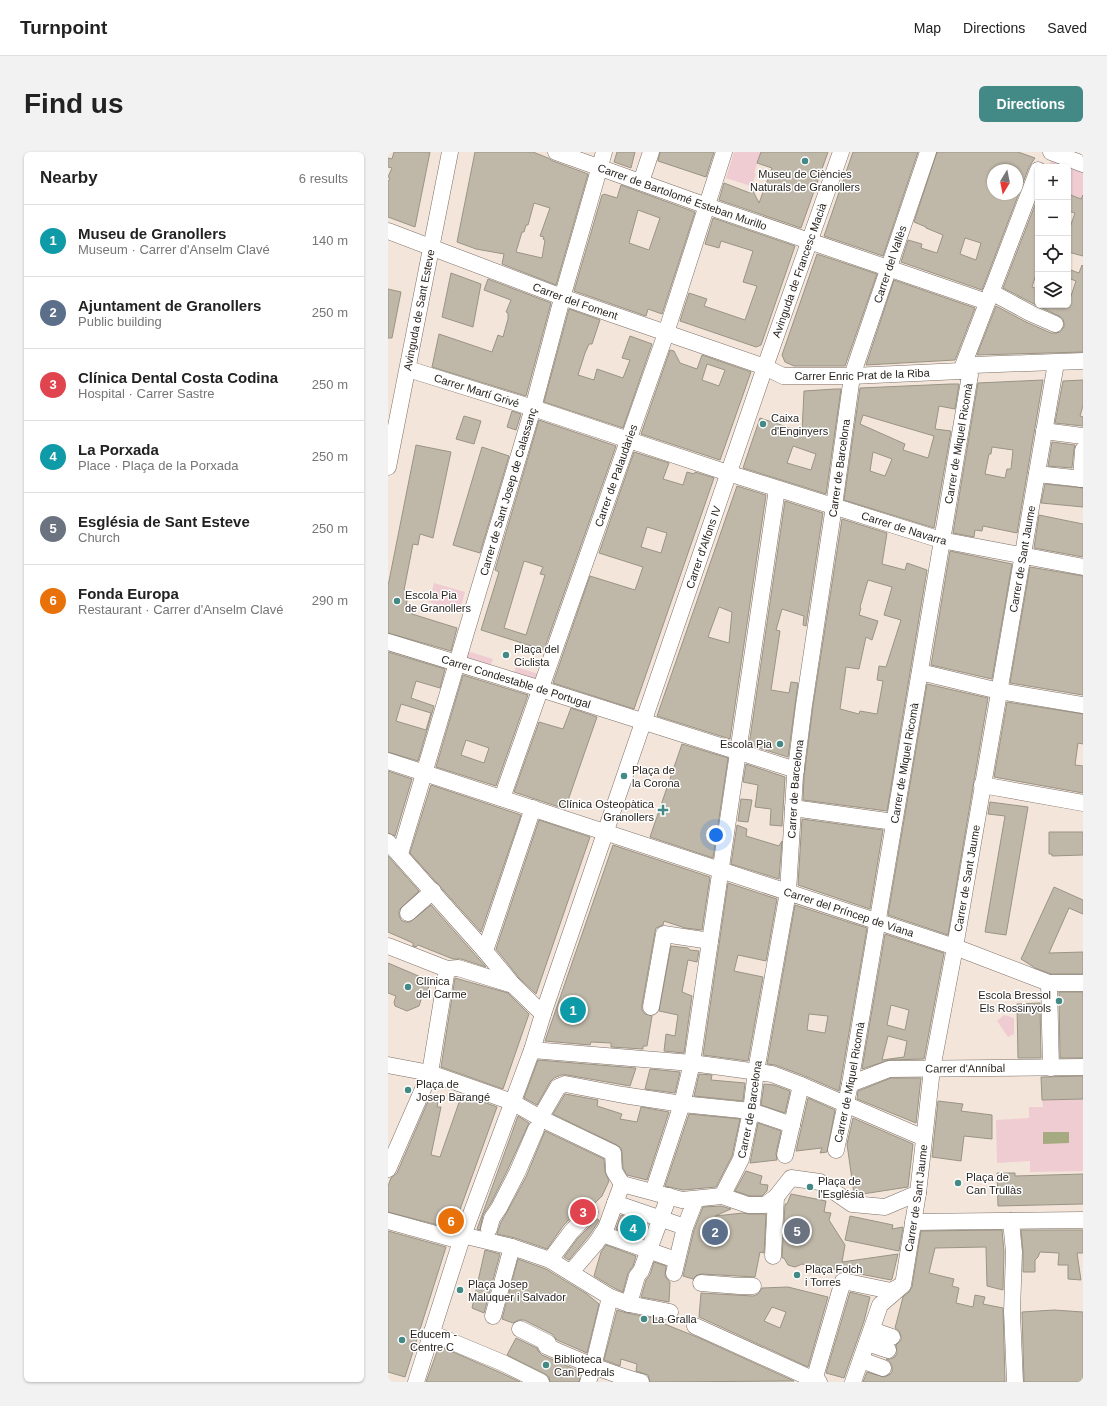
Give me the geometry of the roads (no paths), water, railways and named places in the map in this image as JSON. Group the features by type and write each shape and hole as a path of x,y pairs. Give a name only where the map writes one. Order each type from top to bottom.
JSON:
{"street":[{"name":"Avinguda de Sant Esteve","path":"388,467 390,448 408,369 450,152"},
{"name":"Carrer de Bartolomé Esteban Murillo","path":"556,152 602,159 641,182 887,268 989,297 1055,324"},
{"path":"641,182 651,152"},
{"name":"Carrer de Palaudàries","path":"502,798 666,332 724,152"},
{"name":"Avinguda de Francesc Macià","path":"765,367 841,152"},
{"name":"Carrer del Vallès","path":"852,376 887,268 928,152"},
{"path":"1040,164 1045,152"},
{"path":"1051,152 1083,164"},
{"name":"Carrer de Sant Josep de Calassanç","path":"400,854 458,664 533,408 562,297 602,159"},
{"name":"Carrer de Miquel Ricomà","path":"836,1150 850,1084 942,540 965,373 989,297 1035,178"},
{"name":"Carrer del Foment","path":"388,231 562,297 765,367"},
{"name":"Carrer Enric Prat de la Riba","path":"1055,367 1083,361"},
{"name":"Carrer Enric Prat de la Riba","path":"765,367 783,376 965,373 973,365 1055,367 1083,371"},
{"name":"Carrer d'Alfons IV","path":"416,1382 462,1238 532,1050 542,1014 765,367"},
{"name":"Carrer de Sant Jaume","path":"903,1285 918,1193 932,1069 955,947 1055,367"},
{"name":"Carrer Martí Grivé","path":"408,369 533,408 728,473"},
{"name":"Carrer de Barcelona","path":"722,1196 741,1166 751,1111 756,1071 788,892 796,770 804,705 852,376"},
{"path":"1044,431 1083,436"},
{"path":"1037,474 1082,479 1083,450"},
{"name":"Carrer de Navarra","path":"728,473 942,540 1083,567"},
{"path":"656,1183 682,1104 692,1063 777,489"},
{"name":"Carrer Condestable de Portugal","path":"388,642 541,689 642,724 796,770"},
{"path":"920,672 999,691 1083,706"},
{"path":"388,761 605,831"},
{"path":"982,785 1083,803"},
{"path":"485,951 533,808"},
{"path":"794,808 894,822"},
{"name":"Carrer del Príncep de Viana","path":"605,831 955,947 1049,984"},
{"path":"388,842 485,951 497,974 513,985 542,1014"},
{"path":"408,913 433,891"},
{"path":"651,1007 664,934 710,941"},
{"path":"388,946 452,969 497,974"},
{"path":"389,1164 430,1073 452,969"},
{"path":"1051,1068 1049,984 1083,983"},
{"path":"532,1050 692,1063 772,1074 924,1138"},
{"path":"388,1065 430,1073 512,1102 539,1122 613,1153 614,1171 622,1184 682,1200 722,1196 748,1205 765,1205 776,1197 791,1178 820,1182 852,1204 884,1207 918,1193"},
{"name":"Carrer d'Anníbal","path":"850,1084 889,1069 1083,1067"},
{"path":"488,1235 492,1218 499,1208 517,1173 554,1092 561,1085 682,1104 751,1111 792,1125"},
{"path":"785,1155 801,1085"},
{"path":"571,1272 599,1239 606,1228 622,1184"},
{"path":"629,1304 637,1276 641,1271 669,1196"},
{"path":"773,1256 776,1197"},
{"path":"599,1239 675,1266 685,1227 701,1198"},
{"path":"615,1203 685,1227"},
{"path":"550,1260 570,1232 590,1212"},
{"path":"913,1222 1083,1220"},
{"path":"388,1221 462,1238 488,1235 512,1247 550,1260 610,1297 629,1304 670,1312"},
{"path":"1011,1221 1014,1252 1010,1358 1015,1382"},
{"path":"585,1281 599,1239"},
{"path":"493,1316 512,1247"},
{"path":"695,1326 816,1381 817,1370 843,1281 892,1291 903,1285"},
{"path":"701,1283 752,1286"},
{"path":"853,1382 880,1305 903,1285"},
{"path":"588,1382 610,1297"},
{"path":"520,1329 548,1343 546,1346 593,1367 641,1382"},
{"path":"431,1333 503,1363 540,1382"},
{"path":"869,1336 890,1344"},
{"path":"861,1360 883,1368"}],"place":[{"name":"Museu de Ciències Naturals de Granollers","path":"805,161"},
{"name":"Caixa d'Enginyers","path":"763,424"},
{"name":"Escola Pia de Granollers","path":"397,601"},
{"name":"Plaça del Ciclista","path":"506,655"},
{"name":"Escola Pia","path":"780,744"},
{"name":"Plaça de la Corona","path":"624,776"},
{"name":"Clínica Osteopàtica Granollers","path":"663,810"},
{"name":"Clínica del Carme","path":"408,987"},
{"name":"Escola Bressol Els Rossinyols","path":"1059,1001"},
{"name":"Museu de Granollers","path":"573,1010"},
{"name":"Plaça de Josep Barangé","path":"408,1090"},
{"name":"Plaça de Can Trullàs","path":"958,1183"},
{"name":"Plaça de l'Església","path":"810,1187"},
{"name":"Clínica Dental Costa Codina","path":"583,1212"},
{"name":"Fonda Europa","path":"451,1221"},
{"name":"La Porxada","path":"633,1228"},
{"name":"Església de Sant Esteve","path":"797,1231"},
{"name":"Ajuntament de Granollers","path":"715,1232"},
{"name":"Plaça Folch i Torres","path":"797,1275"},
{"name":"Plaça Josep Maluquer i Salvador","path":"460,1290"},
{"name":"La Gralla","path":"644,1319"},
{"name":"Educem - Centre C","path":"402,1340"},
{"name":"Biblioteca Can Pedrals","path":"546,1365"}]}
